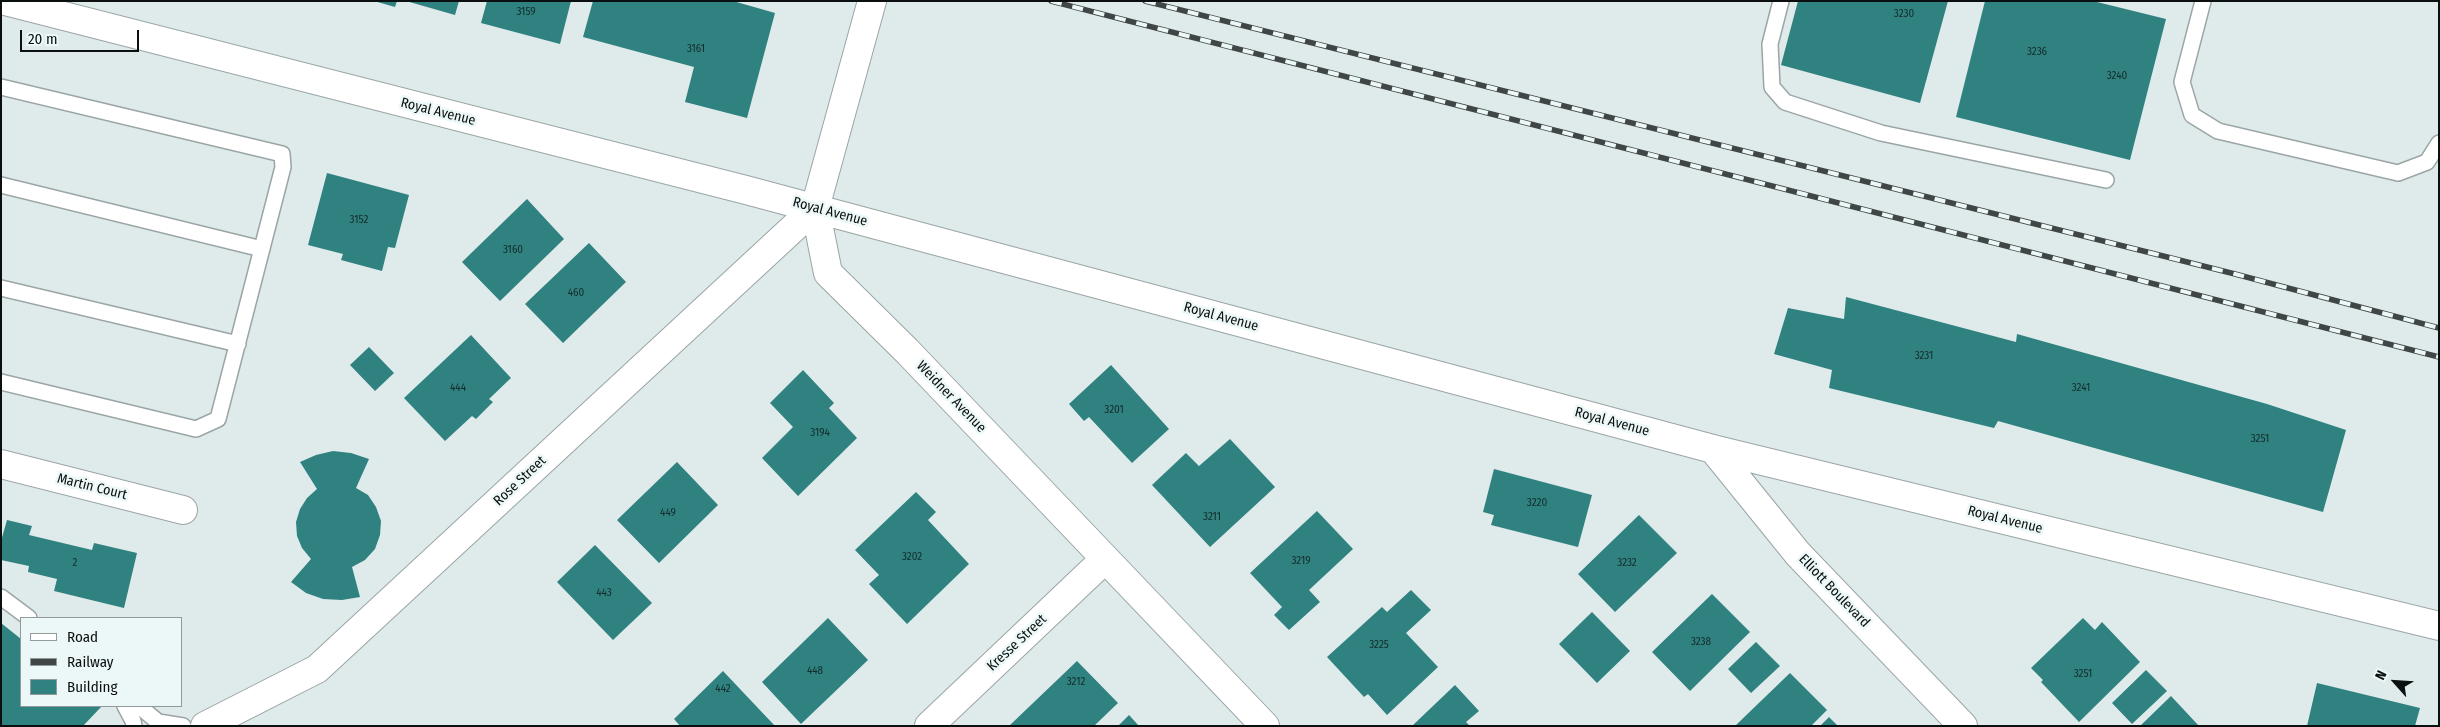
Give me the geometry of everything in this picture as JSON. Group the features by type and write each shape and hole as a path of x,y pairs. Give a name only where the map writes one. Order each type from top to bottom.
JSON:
{"street":[{"name":"Royal Avenue","path":"5,1 815,208 1713,449 2439,626"},
{"name":"Weidner Avenue","path":"872,1 815,208 828,273 907,351 1265,726"},
{"name":"Rose Street","path":"205,726 317,669 815,208"},
{"name":"Elliott Boulevard","path":"1713,449 1798,554 1963,726"},
{"name":"Martin Court","path":"1,464 183,510"},
{"name":"Kresse Street","path":"930,726 1105,559"}],"lane":[{"path":"1781,1 1770,44 1772,87 1785,102 1881,133 2106,180"},
{"path":"2203,1 2182,82 2192,115 2218,131 2398,173 2427,162 2439,143"},
{"path":"1,87 282,154 283,167 218,419 196,429 1,382"},
{"path":"1,186 262,249"},
{"path":"1,288 238,344"},
{"path":"1,597 27,617"},
{"path":"126,707 134,726"},
{"path":"139,707 158,722 183,726"}],"building":[{"path":"374,1 397,1 395,7"},
{"path":"406,1 459,1 455,15"},
{"path":"487,1 571,1 560,44 481,23"},
{"path":"593,1 733,1 775,13 747,118 685,102 694,67 583,37"},
{"path":"1798,1 1948,1 1920,103 1781,65"},
{"path":"1985,1 2093,1 2166,19 2130,160 1956,117"},
{"path":"327,173 409,195 395,248 388,247 382,271 341,260 343,254 308,245"},
{"path":"527,199 564,239 500,301 462,262"},
{"path":"589,243 626,282 563,343 525,304"},
{"path":"1846,297 2016,342 2017,334 2267,404 2346,430 2323,512 1998,421 1994,428 1829,388 1832,370 1774,354 1788,308 1844,319"},
{"path":"471,335 511,378 489,399 493,402 476,419 472,416 445,441 404,398"},
{"path":"369,347 394,373 375,391 350,365"},
{"path":"1111,365 1169,429 1132,463 1089,417 1084,421 1069,404"},
{"path":"803,370 834,403 829,408 857,438 798,496 762,458 793,427 770,403"},
{"path":"1230,439 1275,487 1210,547 1152,485 1186,453 1199,466"},
{"path":"333,451 351,453 369,459 356,488 368,495 376,507 381,521 380,535 375,549 365,560 352,567 360,597 342,600 323,599 306,593 291,582 311,559 302,548 297,536 296,522 300,509 307,498 317,489 300,462 316,455"},
{"path":"677,462 718,505 659,563 617,520"},
{"path":"1494,469 1592,495 1578,547 1491,525 1494,515 1483,512"},
{"path":"916,492 936,512 928,520 969,564 907,624 869,584 879,575 855,550"},
{"path":"1317,511 1353,549 1309,590 1320,602 1289,630 1274,615 1282,607 1250,573"},
{"path":"1639,515 1677,553 1615,612 1578,574"},
{"path":"7,520 32,526 29,535 92,550 94,543 137,553 124,608 54,591 57,579 28,572 29,566 1,560 1,541"},
{"path":"595,545 652,603 613,640 557,582"},
{"path":"1411,590 1431,610 1406,633 1438,667 1387,715 1368,694 1364,697 1327,657 1382,607 1387,612"},
{"path":"1712,594 1750,632 1690,691 1652,652"},
{"path":"1592,612 1630,651 1597,683 1559,644"},
{"path":"828,618 868,660 801,724 762,682"},
{"path":"2083,618 2095,630 2102,622 2140,662 2079,722 2041,682 2043,680 2031,668"},
{"path":"1,623 20,638 20,707 101,707 83,726 1,726"},
{"path":"1756,642 1780,666 1751,693 1728,669"},
{"path":"1077,661 1118,703 1094,726 1009,726"},
{"path":"2146,670 2167,691 2132,724 2112,703"},
{"path":"723,671 775,726 680,726 674,719"},
{"path":"1790,673 1827,710 1811,726 1735,726"},
{"path":"2317,683 2420,708 2415,726 2307,726"},
{"path":"1455,685 1479,711 1466,722 1470,726 1412,726"},
{"path":"2171,696 2199,726 2140,726"},
{"path":"1129,715 1139,726 1118,726"},
{"path":"1829,717 1838,726 1820,726"}],"railway":[{"path":"1051,1 2439,357"},
{"path":"1145,1 2235,274 2439,328"}]}
